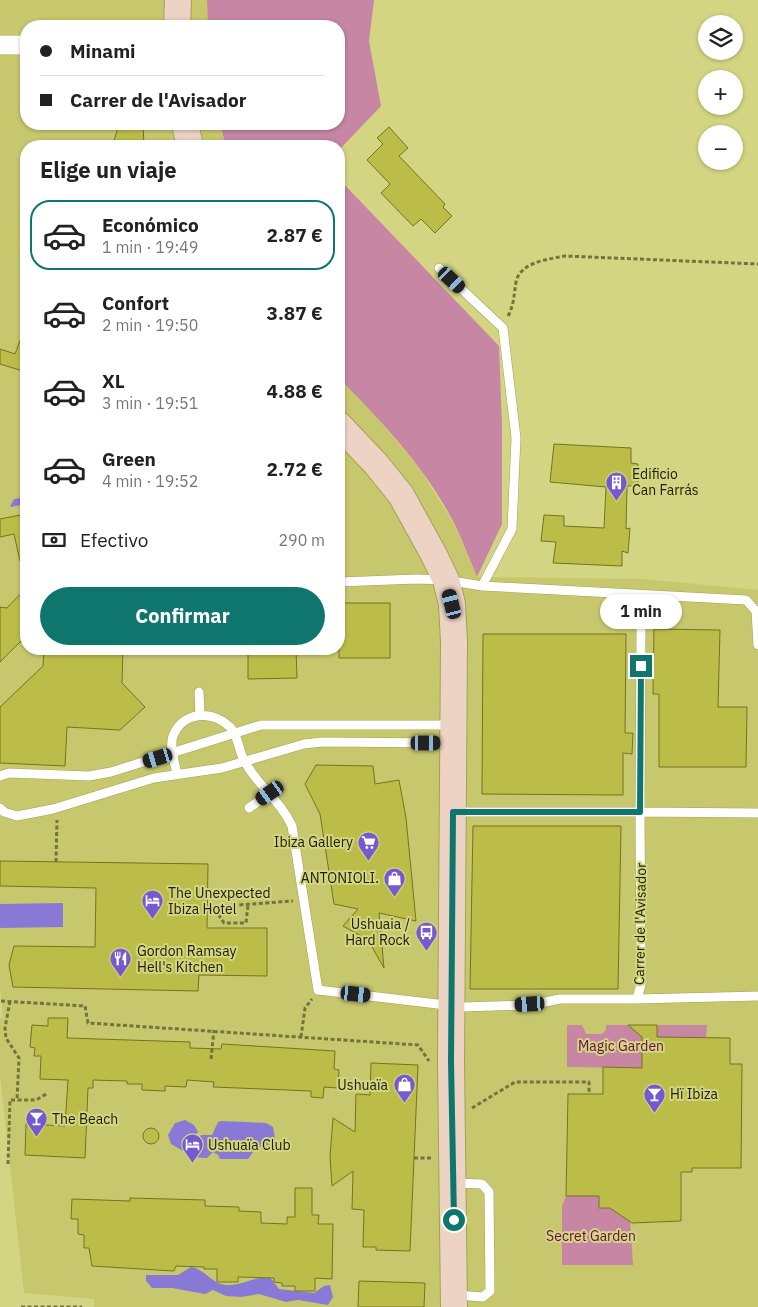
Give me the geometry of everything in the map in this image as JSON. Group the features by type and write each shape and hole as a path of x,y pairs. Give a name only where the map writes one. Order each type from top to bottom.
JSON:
{"street":[{"path":"177,20 178,0"},
{"path":"0,45 20,45"},
{"path":"345,431 376,464 401,495 446,580 453,621 454,734 451,1061 454,1301"}],"lane":[{"path":"439,268 503,328 516,438 512,529 482,586"},
{"path":"345,582 416,579 446,580 482,586 746,600 756,612 758,645"},
{"name":"Carrer de l'Avisador","path":"318,990 463,1007 530,1004 560,999 637,999 641,984 641,630"},
{"path":"199,692 200,715"},
{"path":"177,774 172,754 172,738 179,727 189,718 200,715 215,718 234,732 244,762 285,810 292,826 318,990"},
{"path":"0,776 9,772 89,776 111,772 261,725 454,734"},
{"path":"0,808 4,812 17,816 58,807 154,778 222,768 304,744 454,734"},
{"path":"250,808 270,793"},
{"path":"453,812 758,813"},
{"path":"637,999 758,996"},
{"path":"454,1183 482,1184 489,1192 490,1291 483,1297 454,1301"}],"path":[{"path":"503,328 512,307 516,279 533,262 565,256 758,264"},
{"path":"56,862 58,807"},
{"path":"208,912 224,906 304,899"},
{"path":"215,909 224,923 246,923 248,905"},
{"path":"301,1037 305,1008 318,990"},
{"path":"2,1001 85,1006 88,1023 418,1045 429,1062 451,1061"},
{"path":"10,1002 5,1028 6,1038 18,1058 17,1100"},
{"path":"211,1059 214,1030"},
{"path":"452,1110 475,1108 515,1082 589,1082 589,1094"},
{"path":"8,1164 10,1100 36,1100 48,1094"},
{"path":"22,1307 82,1307"}],"shaded area":[{"path":"0,0 207,0 208,20 20,20 20,130 222,130 224,140 20,140 20,655 345,655 345,384 373,413 419,468 454,524 477,577 644,579 758,590 758,1307 94,1307 94,1299 24,1293 0,1075 0,1018 3,1017 0,987"},
{"path":"20,498 20,505 10,507 14,499"},
{"path":"63,903 63,927 0,928 0,904"},
{"path":"185,1120 194,1125 198,1132 183,1151 171,1144 168,1135 175,1123"},
{"path":"218,1122 266,1123 273,1127 275,1138 271,1144 256,1148 248,1159 220,1159 213,1152 207,1158 189,1157 187,1152 201,1135 212,1135"},
{"path":"191,1267 224,1285 237,1284 269,1276 279,1289 314,1293 324,1286 330,1285 333,1297 328,1305 298,1300 286,1302 259,1294 241,1297 226,1296 213,1290 205,1294 172,1288 152,1288 146,1281 146,1275 178,1275"}],"green space":[{"path":"207,0 374,0 369,41 381,106 345,144 345,140 224,140 222,130 345,130 345,20 208,20"},
{"path":"345,185 499,346 502,425 502,524 477,577 444,504 403,447 345,384"},
{"name":"Magic Garden","path":"567,1025 582,1025 586,1034 602,1034 606,1030 606,1025 636,1025 657,1034 657,1025 707,1025 706,1038 642,1068 567,1067"},
{"name":"Secret Garden","path":"566,1196 599,1196 599,1208 610,1208 630,1219 633,1265 562,1265 562,1206"}],"building":[{"path":"389,127 408,148 399,156 445,204 443,207 452,216 435,233 421,219 413,226 381,193 390,184 367,160 383,144 377,138"},
{"path":"117,130 143,130 144,140 114,140"},
{"path":"20,341 20,370 0,364 0,349 15,354"},
{"name":"Edificio Can Farrás","path":"554,444 631,448 631,463 638,464 638,486 627,486 626,529 630,528 628,553 622,551 622,566 553,563 556,542 541,541 544,515 564,516 564,526 604,528 606,487 550,482"},
{"path":"20,515 20,561 14,534 0,537 0,519"},
{"path":"20,594 20,642 0,662 0,607 7,608"},
{"path":"345,603 390,603 390,658 339,658 339,655 345,655"},
{"path":"654,629 720,630 718,707 747,707 746,767 659,767 659,694 653,694"},
{"path":"483,634 626,634 625,733 633,733 632,754 623,753 623,795 482,794"},
{"path":"44,655 123,655 122,683 145,707 120,730 67,727 65,766 0,763 0,707 43,666"},
{"path":"248,655 296,655 297,678 248,679"},
{"name":"Ibiza Gallery","path":"316,765 373,766 375,784 399,780 406,818 416,921 379,913 384,968 368,940 343,926 358,909 334,904 320,814 305,784"},
{"path":"473,826 621,826 618,989 470,989"},
{"name":"The Unexpected Ibiza Hotel","path":"0,861 208,864 207,928 267,928 267,976 199,975 198,991 13,987 9,965 14,946 95,947 96,888 0,886"},
{"path":"48,1018 68,1018 67,1038 190,1042 190,1048 221,1049 222,1044 335,1051 334,1069 339,1070 338,1088 324,1087 323,1098 311,1097 311,1091 213,1087 214,1082 187,1080 186,1087 165,1086 165,1091 142,1090 142,1084 127,1084 127,1081 93,1080 93,1088 88,1088 85,1158 25,1155 26,1124 65,1126 68,1080 40,1079 41,1056 34,1056 35,1048 30,1047 32,1025 48,1026"},
{"name":"Hï Ibiza","path":"628,1025 657,1025 657,1037 730,1038 730,1064 742,1064 741,1168 692,1168 692,1172 681,1172 681,1221 632,1223 610,1208 599,1208 599,1196 566,1196 568,1094 603,1094 603,1067 642,1068 642,1037"},
{"path":"371,1063 418,1065 410,1251 376,1250 376,1247 363,1247 364,1210 352,1209 353,1171 332,1186 330,1157 333,1118 355,1132 356,1094 370,1095"},
{"path":"148,1128 154,1128 159,1133 157,1142 148,1144 143,1139 143,1133"},
{"path":"295,1188 312,1188 312,1215 319,1215 318,1224 333,1224 332,1279 315,1278 315,1291 295,1291 295,1286 282,1286 282,1283 274,1282 274,1278 238,1277 238,1282 217,1282 217,1269 204,1269 204,1267 176,1266 174,1271 92,1266 89,1248 84,1248 84,1235 78,1234 78,1219 71,1219 72,1199 130,1201 130,1198 205,1200 205,1206 239,1207 239,1211 261,1212 261,1223 287,1224 287,1217 295,1217"},
{"path":"359,1281 425,1283 424,1307 358,1307"}],"place":[{"name":"Edificio Can Farrás","path":"616,501"},
{"name":"Ibiza Gallery","path":"369,861"},
{"name":"ANTONIOLI.","path":"395,897"},
{"name":"The Unexpected Ibiza Hotel","path":"152,920"},
{"name":"Ushuaia / Hard Rock","path":"426,951"},
{"name":"Gordon Ramsay Hell's Kitchen","path":"121,978"},
{"name":"Ushuaïa","path":"404,1104"},
{"name":"Hï Ibiza","path":"654,1113"},
{"name":"The Beach","path":"36,1138"},
{"name":"Ushuaïa Club","path":"192,1164"}],"route":[{"path":"454,1220 451,1061 453,812 640,812 641,666"}]}
